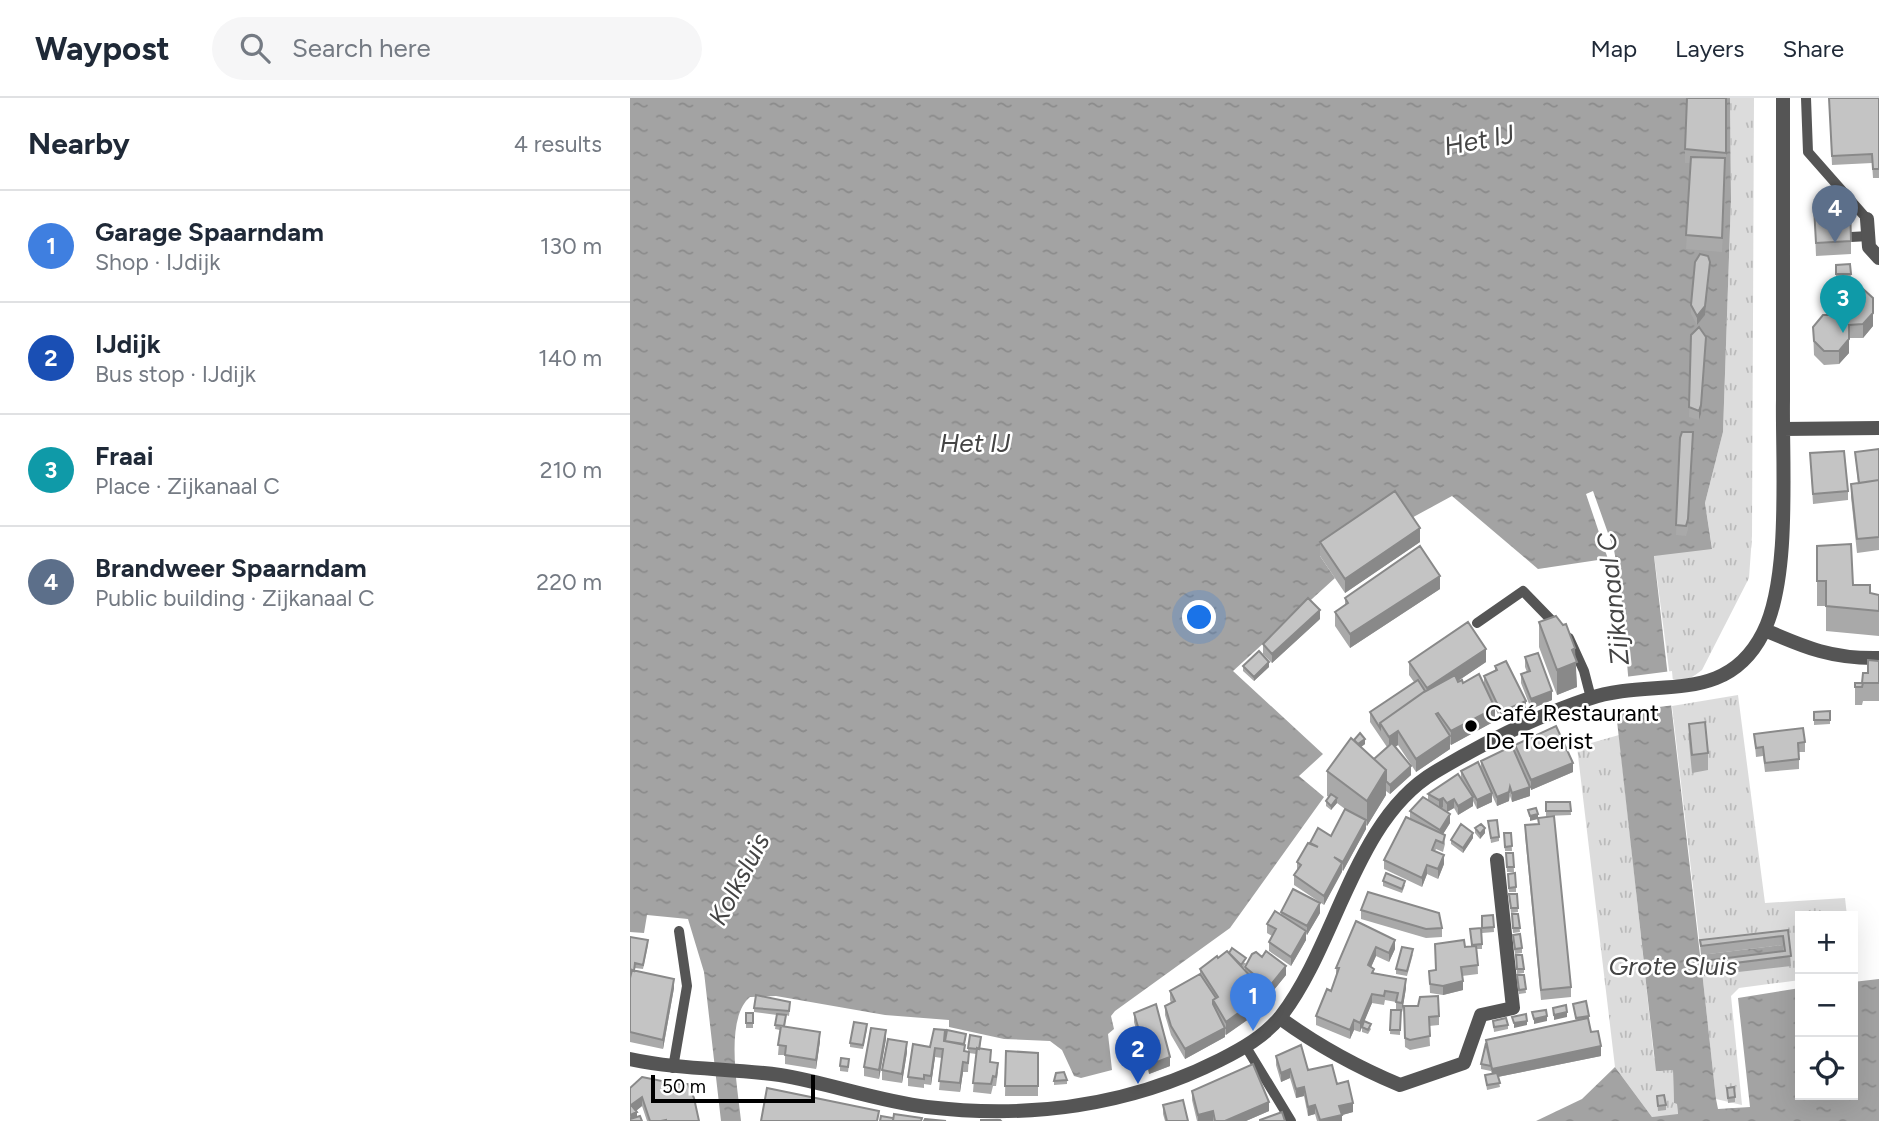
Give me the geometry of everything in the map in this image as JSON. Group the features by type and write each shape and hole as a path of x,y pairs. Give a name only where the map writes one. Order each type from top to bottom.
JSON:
{"street":[{"path":"630,1059 673,1068 783,1076 925,1107 1002,1117 1100,1103 1154,1089 1246,1047 1280,1018 1310,967 1364,857 1395,806 1432,774 1591,698 1715,681 1729,675 1754,649 1765,630 1778,594 1783,429 1783,98"},
{"path":"1867,219 1869,247 1879,258"},
{"path":"1783,429 1879,428"},
{"path":"1765,630 1815,652 1848,659 1879,659"},
{"path":"1280,1018 1307,1037 1367,1071 1400,1085 1464,1063 1481,1014 1513,1008 1497,860"}],"lane":[{"path":"1806,98 1808,152 1867,219"},
{"path":"1851,237 1869,236"},
{"path":"1477,623 1523,591 1573,642 1591,698"},
{"path":"673,1068 687,986 679,931"},
{"path":"1246,1047 1291,1121"}],"green space":[{"path":"1730,98 1754,98 1752,536 1749,578 1702,670 1679,680 1670,678 1654,555 1712,548 1705,503 1723,432 1731,199"},
{"path":"1738,695 1765,903 1845,898 1846,911 1795,911 1795,981 1739,988 1731,996 1742,1105 1716,1099 1702,971 1783,946 1701,955 1672,706"},
{"path":"1619,735 1644,964 1641,965 1645,975 1654,1058 1673,1069 1674,1103 1677,1104 1678,1115 1652,1117 1615,1067 1577,747"}],"water":[{"name":"Het IJ","path":"630,98 1730,98 1731,199 1723,432 1705,503 1712,549 1654,556 1700,955 1783,945 1785,960 1702,971 1716,1099 1718,1109 1750,1107 1738,998 1795,989 1795,1100 1858,1100 1858,981 1879,979 1879,1121 1536,1121 1582,1099 1615,1067 1652,1117 1678,1114 1677,1104 1674,1103 1673,1070 1656,1071 1645,974 1641,964 1644,963 1616,712 1631,710 1618,557 1538,569 1452,496 1406,521 1320,556 1335,578 1233,671 1323,754 1299,776 1324,797 1230,928 1111,1016 1114,1029 1108,1034 1112,1070 1081,1078 1074,1076 1062,1050 1050,1041 1004,1039 949,1027 949,1020 885,1015 776,996 750,997 742,1007 735,1037 741,1121 721,1121 704,972 688,919 647,915 644,933 630,932"}],"pier":[{"path":"1593,491 1616,561 1609,562 1586,494"},
{"path":"1672,671 1675,705 1618,712 1618,708 1628,707 1625,677"}],"building":[{"path":"1687,98 1726,98 1726,153 1685,149"},
{"path":"1829,98 1879,98 1879,169 1873,169 1872,154 1832,156"},
{"path":"1691,157 1725,158 1722,238 1686,235"},
{"path":"1850,205 1851,241 1816,243 1814,207"},
{"path":"1700,254 1708,256 1710,262 1705,306 1697,316 1691,305 1695,262"},
{"path":"1850,264 1851,274 1836,274 1836,265"},
{"path":"1847,288 1862,288 1873,298 1873,313 1863,324 1849,325 1849,339 1839,351 1824,351 1814,341 1813,327 1823,315 1838,315 1837,300"},
{"path":"1699,327 1706,337 1699,411 1689,407 1691,335"},
{"path":"1682,432 1693,432 1686,526 1676,525"},
{"path":"1879,449 1879,480 1859,483 1855,452"},
{"path":"1844,451 1848,491 1813,494 1810,453"},
{"path":"1879,480 1879,537 1857,539 1851,484"},
{"path":"1395,491 1420,528 1345,579 1320,542"},
{"path":"1851,544 1853,585 1870,585 1870,593 1879,595 1879,611 1826,606 1826,581 1817,581 1817,546"},
{"path":"1420,546 1440,576 1350,634 1335,612 1348,603 1345,598"},
{"path":"1308,598 1320,610 1272,654 1263,644"},
{"path":"1556,616 1563,625 1566,624 1577,662 1557,670 1539,622"},
{"path":"1468,622 1486,649 1427,688 1409,662"},
{"path":"1259,651 1269,662 1254,677 1243,666"},
{"path":"1538,653 1552,691 1531,699 1521,674 1530,671 1525,657"},
{"path":"1868,660 1879,661 1879,683 1863,683 1862,687 1855,687 1855,683 1862,683 1863,673 1868,673"},
{"path":"1506,661 1526,701 1501,712 1484,676 1497,670 1495,666"},
{"path":"1479,674 1495,708 1451,731 1438,713 1436,714 1450,736 1416,759 1398,731 1389,737 1380,723 1424,692 1455,675 1458,682 1462,680 1463,683"},
{"path":"1418,680 1425,691 1380,723 1380,728 1370,712"},
{"path":"1830,711 1830,720 1814,720 1814,712"},
{"path":"1705,722 1708,753 1692,755 1689,724"},
{"path":"1556,726 1573,763 1531,780 1515,745"},
{"path":"1803,728 1805,742 1798,743 1799,759 1765,763 1763,747 1756,748 1754,734"},
{"path":"1360,733 1365,739 1358,744 1354,740"},
{"path":"1351,738 1386,770 1367,801 1327,771"},
{"path":"1392,743 1411,766 1390,785 1386,781 1386,770 1374,759"},
{"path":"1512,746 1530,787 1512,793 1510,787 1509,792 1497,797 1481,761"},
{"path":"1478,762 1492,793 1477,800 1461,771"},
{"path":"1458,774 1473,797 1458,806 1454,799 1447,803 1443,798 1439,800 1428,794"},
{"path":"1331,794 1337,798 1331,806 1326,801"},
{"path":"1423,797 1450,814 1440,830 1410,811"},
{"path":"1546,802 1570,802 1571,811 1546,811"},
{"path":"1536,808 1538,814 1530,816 1528,810"},
{"path":"1345,809 1366,820 1343,862 1334,857 1342,863 1324,896 1294,875 1301,865 1297,862 1308,843 1318,847 1310,843 1318,828 1331,836"},
{"path":"1554,816 1571,987 1541,990 1525,825 1539,824 1538,818"},
{"path":"1406,817 1445,835 1443,843 1436,840 1432,850 1444,855 1438,869 1427,865 1422,878 1384,860"},
{"path":"1497,820 1499,837 1491,838 1488,821"},
{"path":"1461,824 1473,833 1463,848 1451,840"},
{"path":"1481,824 1485,828 1480,834 1475,828"},
{"path":"1504,833 1511,833 1512,846 1505,847"},
{"path":"1506,853 1513,853 1514,867 1507,867"},
{"path":"1386,873 1405,881 1402,889 1383,881"},
{"path":"1515,873 1516,887 1509,888 1508,874"},
{"path":"1293,889 1320,903 1307,926 1281,912"},
{"path":"1368,892 1439,913 1442,928 1426,929 1361,910"},
{"path":"1509,894 1517,894 1518,908 1511,908"},
{"path":"1275,911 1306,931 1291,957 1269,942 1276,929 1267,924"},
{"path":"1512,914 1518,914 1520,928 1513,928"},
{"path":"1493,915 1494,927 1482,928 1482,916"},
{"path":"1356,921 1395,940 1389,953 1376,947 1368,965 1374,969 1372,973 1406,979 1402,1003 1396,1002 1398,993 1385,991 1384,996 1372,994 1360,1023 1354,1020 1350,1030 1316,1016 1327,989 1331,991 1339,968 1336,968"},
{"path":"1481,928 1482,944 1472,945 1470,929"},
{"path":"1788,930 1791,956 1703,967 1702,961 1785,951 1783,936 1701,946 1700,940"},
{"path":"1520,934 1522,948 1515,949 1513,935"},
{"path":"630,937 648,940 643,965 635,963 631,973 630,973"},
{"path":"1464,940 1465,947 1476,946 1478,965 1461,967 1463,981 1443,986 1430,984 1429,971 1436,970 1435,944"},
{"path":"1402,947 1413,949 1407,971 1396,969"},
{"path":"1232,948 1246,958 1241,965 1229,953"},
{"path":"1227,951 1266,993 1226,1022 1213,1000 1218,997 1200,969"},
{"path":"1266,951 1286,966 1269,987 1245,967 1252,954 1256,952 1262,957"},
{"path":"1516,955 1522,955 1524,969 1517,969"},
{"path":"632,970 674,979 663,1040 630,1032"},
{"path":"1200,974 1216,998 1213,1004 1225,1028 1185,1049 1171,1026 1165,1006 1175,1001 1170,991"},
{"path":"1517,975 1524,975 1526,989 1519,990"},
{"path":"756,995 790,1002 789,1011 754,1008"},
{"path":"1438,996 1439,1016 1429,1017 1430,1036 1410,1040 1405,1038 1404,1006 1418,1006 1420,997"},
{"path":"1586,1001 1589,1016 1576,1018 1573,1004"},
{"path":"1156,1004 1170,1057 1149,1065 1134,1013"},
{"path":"1566,1005 1567,1012 1554,1015 1553,1008"},
{"path":"1391,1010 1401,1010 1400,1030 1390,1030"},
{"path":"1546,1010 1547,1016 1534,1019 1532,1012"},
{"path":"746,1013 753,1013 753,1023 746,1023"},
{"path":"777,1014 786,1015 784,1026 775,1025"},
{"path":"1526,1014 1527,1021 1514,1023 1512,1017"},
{"path":"1506,1018 1508,1025 1494,1027 1493,1021"},
{"path":"1588,1018 1591,1032 1598,1031 1601,1046 1492,1069 1486,1040"},
{"path":"1364,1021 1371,1024 1368,1030 1362,1027"},
{"path":"854,1022 867,1024 863,1045 850,1043"},
{"path":"781,1026 820,1032 816,1060 785,1055 786,1046 778,1045"},
{"path":"871,1028 886,1030 879,1070 864,1067"},
{"path":"934,1029 945,1030 944,1041 965,1045 964,1051 969,1052 968,1063 963,1062 960,1083 939,1081 943,1049 935,1048 931,1076 924,1075 924,1079 908,1077 913,1044 930,1047"},
{"path":"947,1030 966,1034 964,1044 945,1041"},
{"path":"970,1035 981,1037 979,1049 968,1048"},
{"path":"888,1039 907,1042 902,1074 882,1070"},
{"path":"1486,1043 1491,1066 1481,1064"},
{"path":"1301,1045 1308,1070 1332,1065 1337,1084 1348,1081 1353,1103 1339,1106 1342,1115 1320,1120 1315,1105 1308,1107 1304,1087 1296,1089 1290,1069 1281,1073 1276,1056"},
{"path":"977,1048 991,1050 990,1062 998,1063 996,1077 993,1076 991,1084 973,1083"},
{"path":"1006,1051 1038,1053 1038,1086 1005,1086"},
{"path":"841,1058 849,1059 848,1067 840,1066"},
{"path":"1253,1064 1269,1102 1225,1121 1215,1121 1213,1111 1198,1115 1192,1091"},
{"path":"1064,1072 1067,1080 1054,1081 1056,1073"},
{"path":"1497,1073 1500,1083 1487,1085 1485,1075"},
{"path":"642,1077 662,1081 662,1084 688,1084 699,1121 650,1121 642,1097 631,1105 637,1112 630,1115 630,1088"},
{"path":"1734,1087 1735,1097 1728,1098 1727,1088"},
{"path":"767,1088 879,1111 877,1121 761,1121"},
{"path":"1664,1095 1666,1105 1658,1106 1657,1096"},
{"path":"1183,1100 1188,1121 1167,1121 1163,1105"},
{"path":"1282,1112 1285,1121 1260,1121 1260,1120"},
{"path":"894,1114 922,1118 921,1121 893,1121"},
{"path":"640,1116 642,1121 630,1121 630,1119"},
{"path":"881,1116 893,1118 893,1121 880,1121"}],"place":[{"name":"Brandweer Spaarndam","path":"1835,243"},
{"name":"Fraai","path":"1843,333"},
{"name":"Café Restaurant De Toerist","path":"1471,726"},
{"name":"Garage Spaarndam","path":"1253,1031"},
{"name":"IJdijk","path":"1138,1084"}],"water label":[{"name":"Zijkanaal C","path":"1613,599"},
{"name":"Kolksluis","path":"739,879"},
{"name":"Grote Sluis","path":"1673,966"}]}
